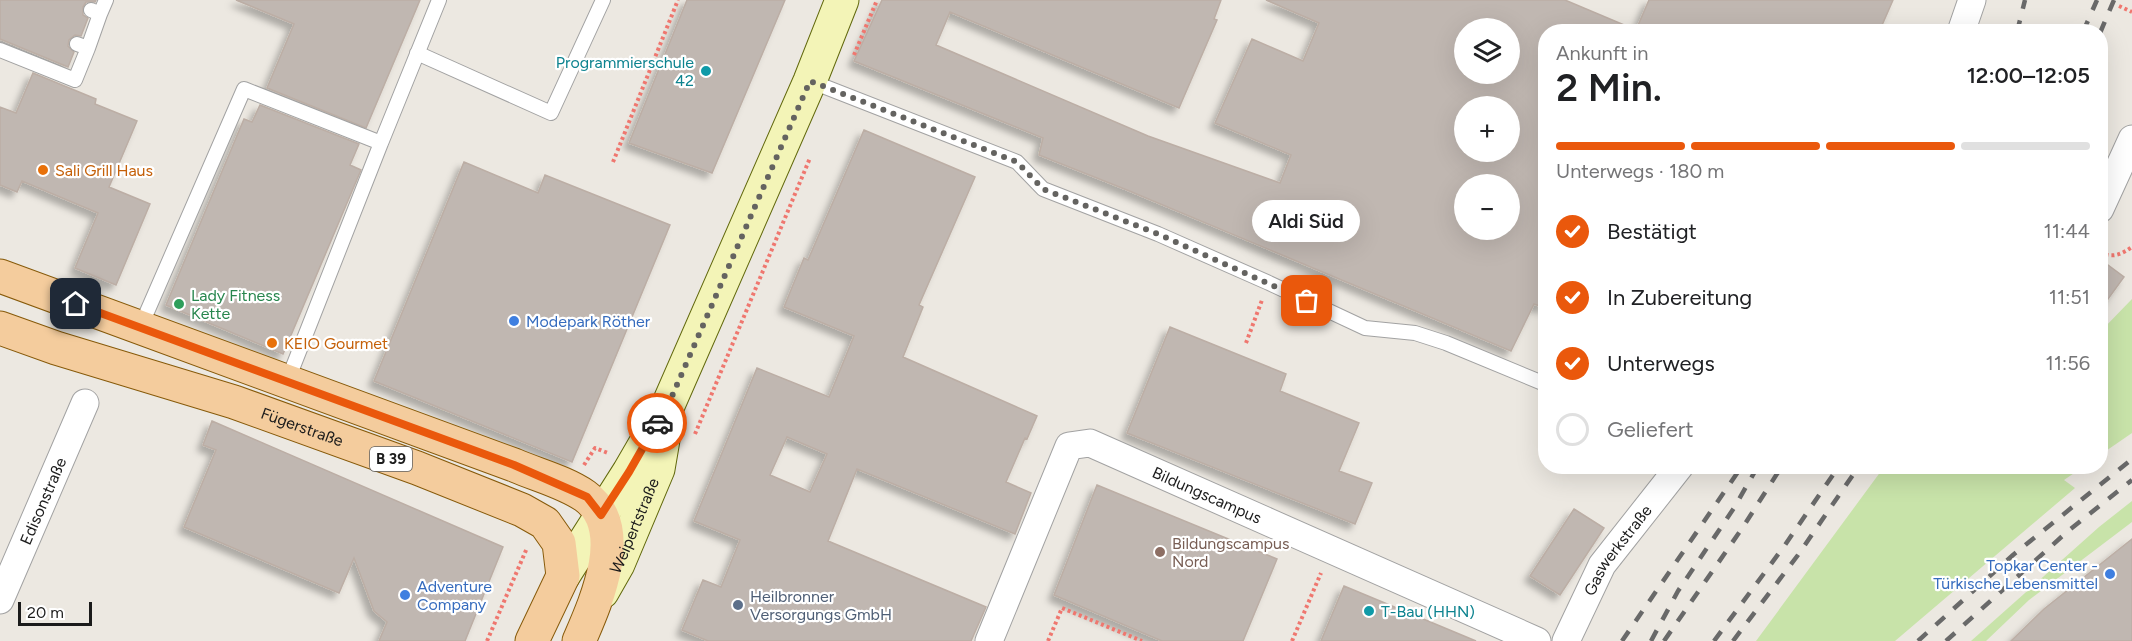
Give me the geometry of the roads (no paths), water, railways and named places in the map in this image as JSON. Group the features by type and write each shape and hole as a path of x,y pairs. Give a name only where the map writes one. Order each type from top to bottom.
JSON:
{"main road":[{"name":"Weipertstraße","path":"532,641 563,576 629,472 669,403 824,87 842,0"},
{"name":"B 39","path":"0,276 514,465 587,497 601,515"},
{"name":"Fügerstraße","path":"0,328 56,348 234,402 417,468 522,510 545,523 560,543 563,576"},
{"name":"Weipertstraße","path":"579,641 618,564 658,469 669,403"},
{"path":"597,602 607,561 606,537 601,515"}],"street":[{"path":"1964,24 1972,0"},
{"path":"2108,192 2132,139"},
{"name":"Edisonstraße","path":"0,600 85,403"},
{"name":"Bildungscampus","path":"989,641 1069,446 1090,443 1537,641"},
{"name":"Gaswerkstraße","path":"1566,641 1602,565 1674,474"}],"lane":[{"path":"0,50 75,80 82,46 96,12 106,0"},
{"path":"287,382 439,0"},
{"path":"417,53 551,113 603,0"},
{"path":"824,87 1017,162 1043,189 1158,234 1365,328 1414,333 1446,343 1538,381"},
{"path":"140,328 244,89 381,144"}],"railway":[{"path":"2019,24 2025,0"},
{"path":"2086,24 2097,0"},
{"path":"2104,24 2114,0"},
{"path":"1918,641 2013,555 2132,459"},
{"path":"1622,641 1737,474"},
{"path":"1651,641 1678,591 1734,508 1753,474"},
{"path":"1664,641 1777,474"},
{"path":"1714,641 1785,545 1834,474"},
{"path":"1733,641 1798,555 1854,474"},
{"path":"1946,641 2068,531 2132,480"}],"place":[{"name":"Programmierschule 42","path":"706,71"},
{"name":"Sali Grill Haus","path":"43,170"},
{"name":"Aldi Süd","path":"1307,301"},
{"name":"Lady Fitness Kette","path":"179,304"},
{"name":"Modepark Röther","path":"514,321"},
{"name":"KEIO Gourmet","path":"272,343"},
{"name":"Bildungscampus Nord","path":"1160,552"},
{"name":"Topkar Center - Türkische Lebensmittel","path":"2110,574"},
{"name":"Adventure Company","path":"405,595"},
{"name":"Heilbronner Versorgungs GmbH","path":"738,605"},
{"name":"T-Bau (HHN)","path":"1369,611"}]}
